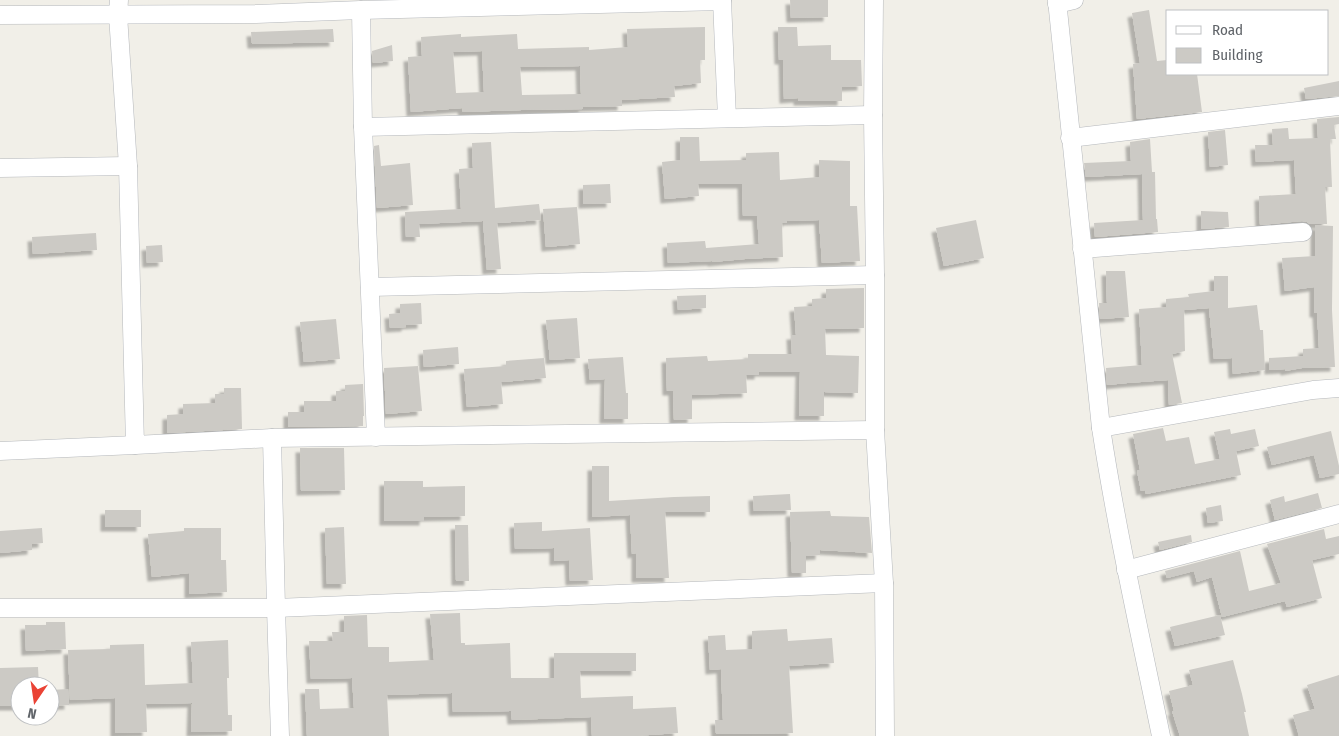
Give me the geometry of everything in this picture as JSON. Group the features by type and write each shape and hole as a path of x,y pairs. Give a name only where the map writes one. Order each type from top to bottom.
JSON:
{"street":[{"path":"874,0 875,430 884,583 885,736"},
{"path":"0,15 118,8 256,14 722,1 727,118"},
{"path":"1063,1 1070,138 1101,428 1126,570 1161,736"},
{"path":"118,8 128,166 135,445"},
{"path":"361,10 363,127 376,437"},
{"path":"1070,138 1339,106"},
{"path":"363,127 873,115"},
{"path":"0,168 128,166"},
{"path":"1082,249 1303,232"},
{"path":"370,287 875,275"},
{"path":"1101,428 1313,390 1339,388"},
{"path":"0,451 272,438 875,430"},
{"path":"272,438 280,736"},
{"path":"1126,570 1339,514"},
{"path":"0,608 276,608 884,583"}],"building":[{"path":"790,0 828,0 828,17 791,18"},
{"path":"1149,10 1157,61 1166,60 1166,75 1197,75 1202,112 1137,119 1133,64 1140,63 1132,13"},
{"path":"705,27 705,60 700,60 701,83 674,86 675,97 622,100 622,106 583,107 583,109 463,112 462,108 411,112 408,57 422,56 421,37 461,34 461,37 517,34 518,49 589,47 589,50 628,47 627,29","holes":["482,51 484,92 456,93 453,52","580,66 581,94 522,95 520,67"]},
{"path":"778,27 797,27 798,46 831,45 831,60 861,60 862,86 842,87 842,101 798,101 798,98 784,99 783,60 779,60"},
{"path":"333,29 334,42 252,44 251,32"},
{"path":"392,45 393,61 373,63 372,51"},
{"path":"1339,81 1339,96 1306,99 1304,88"},
{"path":"1339,117 1339,124 1334,125 1336,139 1330,139 1332,187 1325,187 1327,224 1310,224 1302,221 1260,225 1259,196 1296,194 1294,160 1256,162 1255,145 1273,145 1272,129 1288,128 1289,139 1318,138 1317,119"},
{"path":"1225,130 1228,165 1210,167 1208,132"},
{"path":"680,137 699,137 700,161 746,160 746,153 779,152 780,180 819,177 819,160 850,161 850,206 857,206 860,261 822,263 819,220 787,221 787,223 782,223 783,257 668,263 667,243 705,241 706,248 759,244 757,216 743,216 742,184 698,184 699,196 665,199 662,162 680,160"},
{"path":"1150,139 1152,172 1155,172 1158,232 1095,237 1094,223 1143,220 1142,174 1086,177 1084,163 1131,161 1130,142"},
{"path":"491,142 495,208 539,204 541,220 497,223 501,269 487,270 483,221 419,224 420,237 406,237 405,212 461,209 459,169 473,168 472,143"},
{"path":"379,145 381,166 410,163 413,205 377,208 374,146"},
{"path":"610,184 611,203 583,204 583,185"},
{"path":"577,207 580,244 546,247 543,209"},
{"path":"1201,211 1228,212 1229,227 1201,229"},
{"path":"976,220 984,258 944,266 936,228"},
{"path":"1315,225 1333,226 1332,310 1335,367 1302,368 1285,371 1285,369 1269,370 1269,358 1303,356 1303,349 1319,348 1317,313 1314,313 1314,287 1285,291 1282,258 1315,256"},
{"path":"96,233 97,250 33,254 32,237"},
{"path":"162,245 163,262 147,263 146,246"},
{"path":"1106,271 1125,271 1129,317 1100,319 1099,303 1107,303"},
{"path":"1214,276 1228,276 1228,308 1257,305 1260,330 1263,330 1265,370 1233,374 1232,358 1214,359 1209,308 1184,310 1185,351 1172,354 1182,403 1169,405 1168,380 1107,385 1106,368 1142,365 1139,309 1166,307 1166,299 1189,297 1188,294 1214,291"},
{"path":"864,288 864,328 825,329 826,355 859,356 858,393 824,392 824,416 799,416 800,372 759,372 759,375 746,375 747,393 692,395 692,419 674,420 673,391 667,391 666,358 707,356 708,361 748,359 748,354 792,354 791,335 796,335 794,307 812,306 812,299 826,298 826,289"},
{"path":"706,295 706,308 678,310 677,296"},
{"path":"421,303 422,324 390,328 389,314 400,313 400,304"},
{"path":"577,318 580,358 550,360 546,320"},
{"path":"336,319 340,359 304,362 300,322"},
{"path":"458,347 459,364 424,367 423,350"},
{"path":"623,357 626,393 628,393 628,419 604,419 605,379 590,380 588,359"},
{"path":"544,358 546,378 501,382 503,404 467,407 464,369 506,366 506,361"},
{"path":"418,366 422,411 386,414 384,368"},
{"path":"363,384 363,426 288,427 288,412 304,412 304,401 336,401 336,391 345,391 345,385"},
{"path":"224,388 241,388 242,429 167,433 167,415 183,414 183,404 215,403 215,394 224,394"},
{"path":"1163,428 1166,441 1189,437 1195,464 1220,459 1214,432 1230,429 1231,434 1255,429 1259,446 1236,451 1241,475 1146,494 1145,490 1141,491 1137,471 1140,470 1133,434"},
{"path":"1331,431 1339,474 1320,478 1314,455 1272,465 1267,447"},
{"path":"300,448 344,448 345,490 301,491"},
{"path":"592,466 609,466 609,501 710,496 710,512 665,512 669,578 636,578 636,553 632,554 630,515 592,517"},
{"path":"384,481 423,481 423,487 465,486 465,516 424,517 424,521 384,521"},
{"path":"1318,493 1322,508 1275,520 1270,500 1284,496 1285,502"},
{"path":"790,494 791,510 754,511 753,496"},
{"path":"1221,505 1223,521 1208,523 1206,508"},
{"path":"105,510 141,510 141,527 105,527"},
{"path":"830,511 831,516 869,517 872,553 820,550 820,555 806,556 806,573 792,573 790,512"},
{"path":"542,522 542,531 590,528 593,580 570,581 569,560 554,561 554,548 515,549 514,523"},
{"path":"455,525 468,525 469,581 456,581"},
{"path":"344,527 346,584 327,584 325,528"},
{"path":"42,528 43,543 32,544 32,550 0,553 0,531"},
{"path":"184,528 221,528 221,560 226,560 227,592 189,594 189,573 152,577 148,534 184,531"},
{"path":"1324,529 1326,539 1339,536 1339,554 1312,560 1322,598 1287,607 1285,601 1222,617 1212,577 1197,582 1194,571 1167,578 1165,571 1240,551 1249,591 1281,583 1267,544"},
{"path":"1191,535 1192,542 1160,550 1158,542"},
{"path":"460,613 461,643 465,643 465,645 510,643 511,678 554,678 554,653 636,653 636,671 580,671 581,698 633,696 633,709 676,707 678,733 592,736 591,717 512,720 511,711 453,712 452,693 387,695 389,736 307,736 305,689 319,689 320,709 354,708 352,678 311,679 309,641 333,641 332,632 344,632 344,616 367,615 368,647 389,647 389,662 434,660 430,614"},
{"path":"1220,615 1225,635 1175,646 1170,627"},
{"path":"46,622 65,622 66,649 26,651 25,625 46,625"},
{"path":"787,629 788,641 832,638 834,663 789,666 793,733 716,734 715,720 723,720 721,669 710,670 708,636 725,635 726,650 752,649 752,631"},
{"path":"228,640 228,715 232,715 232,731 191,732 192,703 146,704 147,732 115,733 115,698 70,700 68,650 110,649 110,645 144,644 145,685 193,683 191,642"},
{"path":"1233,660 1246,712 1244,712 1249,736 1180,736 1172,711 1174,711 1169,691 1193,685 1189,670"},
{"path":"38,667 38,676 10,676 10,706 0,706 0,668"},
{"path":"1339,675 1339,736 1299,736 1293,715 1315,709 1307,685"},
{"path":"60,689 68,689 69,705 60,705"}]}
